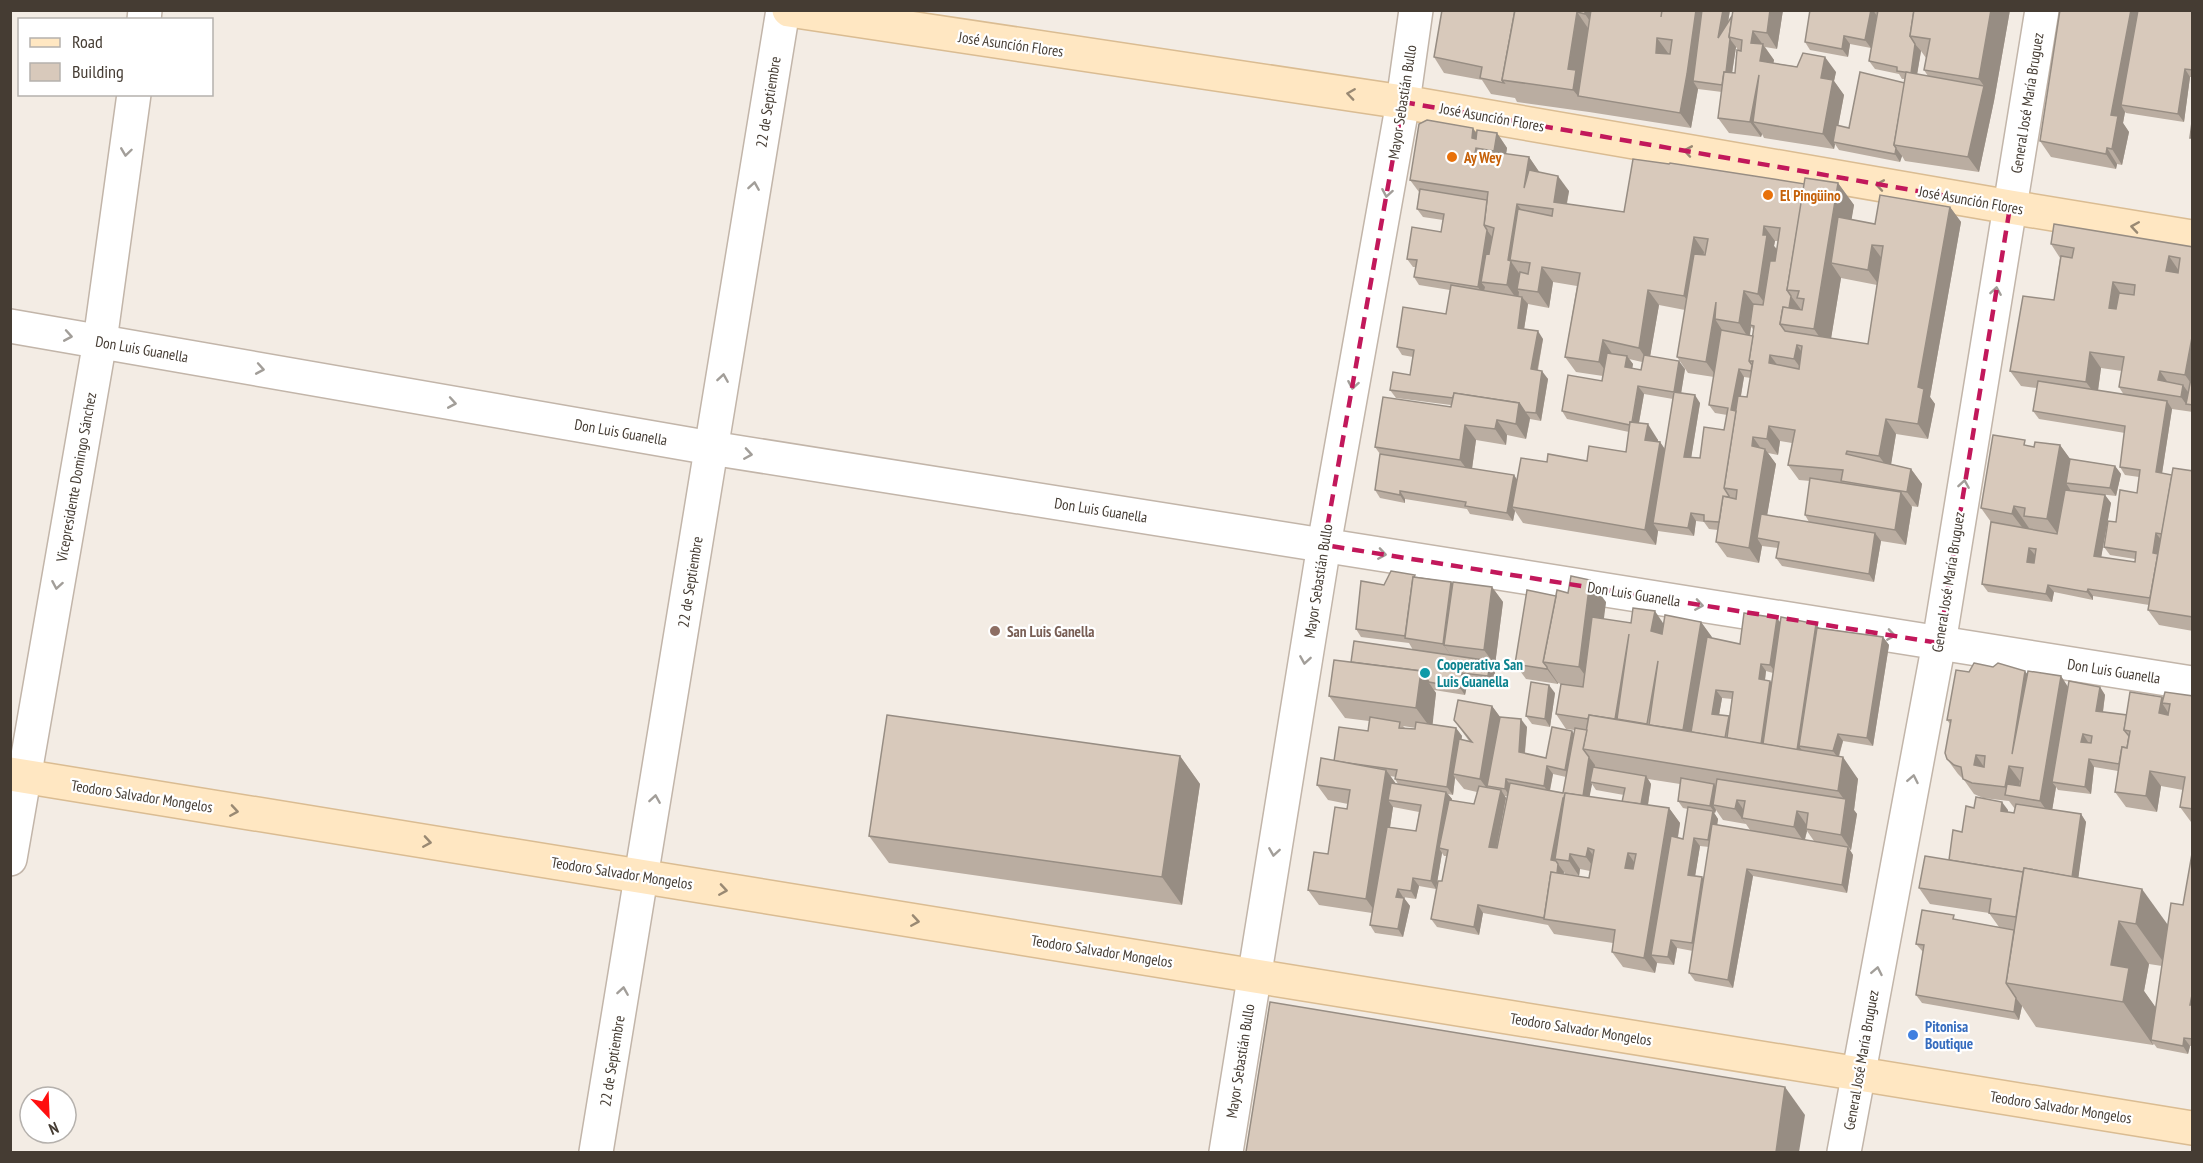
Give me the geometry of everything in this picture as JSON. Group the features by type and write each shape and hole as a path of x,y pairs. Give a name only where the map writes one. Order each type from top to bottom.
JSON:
{"street":[{"name":"22 de Septiembre","path":"597,1152 783,10"},
{"name":"José Asunción Flores","path":"789,10 1403,102 2193,237"},
{"name":"Mayor Sebastián Bullo","path":"1226,1152 1324,545 1403,102 1416,10"},
{"name":"General José María Bruguez","path":"1844,1152 1938,643 2042,10"},
{"name":"Vicepresidente Domingo Sánchez","path":"10,859 17,776 100,341 134,96"},
{"name":"Don Luis Guanella","path":"10,326 711,448 2193,683"},
{"name":"Teodoro Salvador Mongelos","path":"17,776 2193,1128"}],"highlighted area":[{"path":"1403,102 2010,207 1939,643 1324,545"}],"building":[{"path":"1442,10 1515,10 1502,80 1504,83 1480,78 1482,67 1434,57"},
{"path":"1515,10 1585,10 1585,14 1577,12 1568,69 1576,70 1573,90 1502,80"},
{"path":"1591,10 1696,10 1680,113 1578,96","holes":["1657,38 1672,40 1670,54 1656,53"]},
{"path":"1702,10 1723,10 1718,38 1732,16 1726,72 1724,72 1722,85 1693,81"},
{"path":"1733,10 1770,10 1767,33 1753,31 1751,43 1763,44 1760,61 1797,67 1803,53 1825,57 1821,78 1833,80 1823,134 1753,122 1759,75 1750,122 1718,118 1724,72 1735,73 1737,50 1741,51 1742,40 1729,37"},
{"path":"1810,10 1871,10 1865,40 1844,36 1842,49 1805,42"},
{"path":"1878,10 1914,10 1910,36 1915,44 1911,73 1897,71 1897,67 1869,61"},
{"path":"1914,10 1991,10 1979,79 1924,70 1930,39 1910,36"},
{"path":"2060,10 2131,10 2111,115 2118,116 2112,149 2107,148 2106,154 2040,141"},
{"path":"2138,10 2193,10 2193,70 2185,69 2178,114 2121,105"},
{"path":"1860,72 1905,83 1894,145 1895,154 1833,142 1836,125 1849,128"},
{"path":"1906,72 1984,86 1968,157 1894,145"},
{"path":"2193,114 2193,138 2190,138"},
{"path":"1427,120 1473,128 1472,138 1476,139 1477,130 1497,133 1494,151 1476,148 1474,158 1493,161 1494,152 1529,157 1524,188 1529,170 1558,176 1554,202 1624,212 1633,159 1805,184 1787,290 1791,296 1789,308 1783,307 1780,324 1785,331 1868,344 1883,246 1872,245 1868,270 1831,263 1838,217 1875,224 1880,195 1950,207 1918,387 1924,389 1918,424 1886,419 1879,456 1847,451 1846,454 1911,469 1907,492 1841,481 1843,470 1788,465 1795,430 1769,426 1767,439 1753,437 1752,446 1765,449 1749,548 1716,542 1723,496 1736,499 1737,490 1724,488 1738,396 1747,397 1753,361 1749,361 1754,326 1750,325 1753,304 1763,305 1770,261 1775,261 1780,228 1764,226 1763,235 1767,235 1758,294 1744,291 1739,323 1715,319 1716,302 1706,362 1677,357 1694,254 1705,255 1708,239 1694,237 1684,296 1648,290 1639,348 1603,340 1599,362 1565,357 1580,273 1542,267 1538,292 1517,289 1520,272 1528,274 1530,263 1510,260 1518,209 1552,216 1553,209 1517,204 1508,260 1511,261 1507,285 1481,282 1486,253 1489,254 1494,228 1484,225 1488,192 1410,180 1419,124","holes":["1797,345 1802,346 1799,369 1769,363 1770,355 1794,359"]},
{"path":"1805,178 1838,183 1814,329 1780,324 1783,307 1802,310 1804,299 1797,298 1799,291 1787,290"},
{"path":"1420,189 1487,200 1484,225 1487,230 1478,287 1414,277 1417,260 1407,259 1412,227 1441,232 1444,214 1417,209"},
{"path":"2054,224 2193,247 2193,332 2185,375 2160,371 2158,380 2183,385 2181,397 2119,387 2124,357 2090,352 2086,382 2010,371 2023,296 2054,300 2061,256 2072,258 2074,248 2051,244","holes":["2169,256 2180,258 2178,273 2166,271","2113,282 2135,285 2134,295 2119,293 2116,309 2109,308"]},
{"path":"1451,285 1522,297 1518,328 1538,331 1531,369 1542,371 1536,413 1525,412 1519,403 1454,393 1453,398 1390,390 1393,372 1410,375 1414,350 1397,347 1403,307 1446,314"},
{"path":"1721,330 1753,336 1749,361 1752,365 1751,371 1739,369 1731,410 1736,411 1724,488 1729,497 1723,496 1719,522 1704,521 1704,515 1691,513 1688,528 1653,523 1674,392 1695,395 1684,457 1700,458 1704,427 1724,430 1728,408 1709,405"},
{"path":"1607,353 1627,356 1625,367 1641,370 1644,355 1679,361 1674,392 1638,386 1630,425 1562,411 1568,375 1602,381"},
{"path":"2193,368 2193,405 2186,404"},
{"path":"2038,381 2167,401 2156,472 2172,475 2162,534 2156,533 2153,553 2158,554 2150,598 2088,589 2087,592 2048,585 2046,594 1982,584 1991,522 2057,534 2065,490 2105,495 2094,556 2135,562 2136,552 2104,547 2108,521 2116,522 2120,490 2137,493 2140,470 2120,467 2125,426 2033,411","holes":["2029,548 2036,549 2034,563 2027,562"]},
{"path":"1454,393 1519,403 1516,424 1497,420 1495,429 1465,425 1460,460 1375,447 1383,397 1451,407"},
{"path":"1630,422 1648,424 1645,440 1660,442 1645,530 1512,507 1521,458 1547,462 1548,454 1587,461 1589,446 1626,452"},
{"path":"1993,435 2025,440 2024,445 2034,447 2035,442 2060,445 2047,519 2024,516 2025,508 2014,506 2012,514 1981,508"},
{"path":"1380,454 1514,475 1507,513 1465,506 1466,502 1400,491 1400,495 1375,490"},
{"path":"2070,459 2115,466 2110,488 2066,483"},
{"path":"2173,468 2193,471 2193,617 2148,610"},
{"path":"1810,478 1901,492 1895,530 1805,515"},
{"path":"1761,514 1875,533 1869,574 1776,558 1779,542 1757,538"},
{"name":"Cooperativa San Luis Guanella","path":"1391,571 1415,575 1405,636 1356,629 1361,581 1384,585"},
{"path":"1571,576 1590,580 1579,667 1543,662 1557,590 1568,593"},
{"path":"1413,577 1451,582 1443,644 1405,638"},
{"path":"1453,582 1492,587 1484,650 1444,645"},
{"path":"1527,590 1556,596 1543,662 1547,669 1515,664"},
{"path":"1633,608 1655,611 1651,631 1662,634 1665,615 1701,622 1683,730 1649,725 1658,661 1647,724 1617,719 1629,634 1615,719 1589,715 1588,719 1556,714 1561,684 1583,687 1592,617 1631,623"},
{"path":"1744,613 1777,618 1770,665 1761,664 1759,679 1770,681 1761,744 1727,738 1733,692 1716,690 1712,714 1729,716 1725,738 1691,732 1707,637 1740,644"},
{"path":"1781,617 1816,624 1797,750 1763,744"},
{"path":"1817,628 1883,637 1867,738 1838,734 1833,751 1799,746"},
{"path":"1354,641 1490,661 1488,676 1462,673 1460,688 1429,682 1421,671 1351,662"},
{"path":"1334,660 1421,671 1416,708 1329,696"},
{"path":"1974,663 1993,667 1998,663 2025,671 2012,754 2028,671 2061,676 2040,801 2005,795 2007,784 2020,786 2023,768 2009,766 2005,787 1972,783 1963,779 1961,767 1947,759 1945,753 1951,720 1947,720 1956,670 1969,672","holes":["1976,755 1985,756 1984,767 1974,765"]},
{"path":"2069,681 2100,687 2096,711 2127,715 2124,730 2129,736 2127,748 2122,747 2119,764 2089,759 2085,787 2052,782","holes":["2083,734 2092,736 2091,743 2081,742"]},
{"path":"1531,682 1549,685 1545,719 1526,716"},
{"path":"2130,692 2162,697 2159,713 2168,715 2170,704 2162,703 2165,692 2193,696 2193,809 2180,807 2185,777 2150,771 2146,796 2115,792 2122,747 2127,748 2130,731 2124,730"},
{"path":"1458,700 1492,706 1480,779 1453,774 1459,739 1472,742 1454,720"},
{"path":"887,715 1180,756 1162,877 869,836"},
{"path":"1589,715 1843,757 1838,791 1583,749"},
{"path":"1370,717 1400,722 1399,728 1415,729 1416,722 1456,728 1447,787 1395,779 1397,770 1334,761 1339,727 1368,731"},
{"path":"1500,717 1521,719 1519,752 1546,758 1552,727 1572,731 1565,770 1547,766 1544,786 1506,779 1505,789 1487,786"},
{"path":"1575,728 1587,730 1583,749 1589,757 1583,796 1565,793 1563,798 1551,860 1558,864 1557,873 1551,872 1544,918 1478,905 1474,927 1431,919 1438,881 1442,881 1448,850 1439,848 1449,800 1474,804 1479,786 1501,790 1489,847 1497,848 1510,783 1563,793"},
{"path":"1321,758 1386,770 1366,899 1308,890 1314,852 1328,854 1335,807 1347,809 1350,790 1317,785"},
{"path":"1593,767 1646,776 1641,804 1622,802 1625,788 1590,782"},
{"path":"1681,778 1714,784 1710,806 1678,801"},
{"path":"1717,779 1846,799 1841,835 1806,829 1808,813 1797,811 1794,827 1742,818 1745,801 1737,800 1735,809 1713,805"},
{"path":"1391,783 1446,792 1431,881 1413,878 1411,891 1398,889 1396,897 1404,898 1398,929 1370,925 1387,827 1416,831 1421,805 1388,800"},
{"path":"1565,793 1669,808 1644,958 1612,952 1615,930 1544,919 1551,872 1589,878 1594,850 1588,848 1586,857 1570,854 1569,861 1555,859","holes":["1628,853 1636,854 1633,869 1625,868"]},
{"path":"1976,797 2002,802 2001,811 2014,813 2016,804 2081,814 2072,877 2024,868 2023,872 1949,860 1953,830 1962,832 1966,806 1974,808"},
{"path":"1688,807 1713,811 1708,840 1694,838 1688,875 1702,877 1692,943 1671,940 1668,957 1651,955 1671,836 1683,839"},
{"path":"1712,824 1848,847 1842,885 1747,869 1728,980 1689,973"},
{"path":"2193,848 2193,990 2190,1005 2193,1005 2193,1039 2184,1038 2183,1046 2151,1040 2171,903 2183,905"},
{"path":"1925,856 2023,872 2016,917 1989,913 1991,899 1919,888"},
{"path":"2024,868 2142,889 2136,924 2119,921 2111,965 2129,968 2123,1002 2006,983"},
{"path":"1922,910 1954,915 1953,919 2014,930 2006,983 2016,998 2014,1012 1916,995 1924,945 1916,944"},
{"path":"1270,1002 1785,1087 1776,1152 1246,1152"}],"place":[{"name":"Ay Wey","path":"1452,157"},
{"name":"El Pingüino","path":"1768,195"},
{"name":"San Luis Ganella","path":"995,631"},
{"name":"Cooperativa San Luis Guanella","path":"1425,673"},
{"name":"Pitonisa Boutique","path":"1913,1035"}]}
